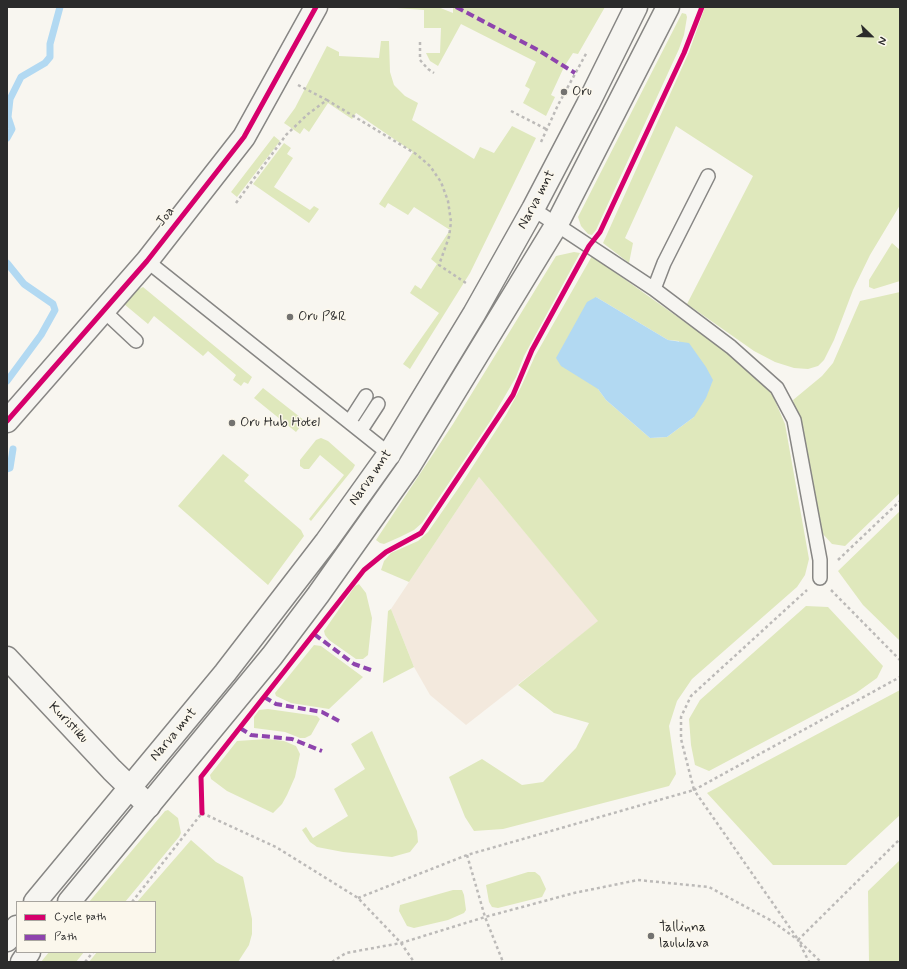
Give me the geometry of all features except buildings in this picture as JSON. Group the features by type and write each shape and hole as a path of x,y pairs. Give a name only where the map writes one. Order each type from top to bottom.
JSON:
{"main road":[{"name":"Joa","path":"7,421 147,261 244,137 316,7"},
{"name":"Narva mnt","path":"36,901 225,673 326,542 389,454 474,314 533,209 588,104 636,7"},
{"name":"Narva mnt","path":"70,901 281,644 318,595 408,468 557,224 668,7"},
{"name":"Kuristiku","path":"7,658 107,765 149,806"},
{"path":"7,940 16,928"},
{"path":"22,962 28,953"}],"lane":[{"path":"654,289 664,263 708,176"},
{"path":"533,209 654,289 732,346 777,388 794,420 820,560 820,578"},
{"path":"147,261 408,468"},
{"path":"104,311 136,341"},
{"path":"350,421 366,396"},
{"path":"360,430 378,404"}],"path":[{"path":"364,570 386,552 421,533 513,395 532,350 589,246 600,232 684,53 702,7"},
{"path":"420,42 420,60 434,73"},
{"path":"298,85 327,100 416,154 430,166 441,182 448,201 451,222 448,237 438,265 471,286"},
{"path":"236,203 286,135 308,114 327,100"},
{"path":"511,111 546,129"},
{"path":"809,962 798,940 694,790 681,739 681,717 691,696 820,578 900,501"},
{"path":"820,578 900,660"},
{"path":"358,898 467,855 694,790 900,677"},
{"path":"133,901 202,813 201,777"},
{"path":"202,813 276,847 358,898 401,944 414,962"},
{"path":"798,940 900,840"},
{"path":"467,855 485,917 503,962"},
{"path":"332,962 346,953 401,944 485,917 574,893 638,880 709,887 772,921 798,940 821,962"},
{"path":"85,962 92,953"}],"shaded area":[{"path":"479,477 599,621 466,725 430,695 414,667 391,609"}],"green space":[{"path":"383,7 438,7 453,13 453,7 605,7 578,54 573,53 564,67 551,95 555,97 546,116 523,103 530,89 525,86 536,62 461,24 438,66 430,61 426,53 440,53 441,28 424,28 424,10"},
{"path":"705,7 900,7 900,205 870,255 853,290 834,340 824,360 818,366 808,369 794,368 775,362 754,351 687,304 753,176 676,126 625,238 633,243 629,263 603,243 689,52"},
{"path":"682,13 686,14 687,17 684,35 679,49 596,230 592,235 588,234 581,226 578,217"},
{"path":"381,41 389,41 390,72 394,85 405,96 418,103 412,120 474,159 480,147 494,153 512,126 536,138 470,273 410,369 403,364 439,313 410,293 415,285 421,289 437,264 431,259 450,230 414,207 408,215 388,203 385,208 379,204 413,152 356,113 352,119 328,103 309,132 304,128 300,134 284,123 295,108 327,46 339,52 339,56 379,58"},
{"path":"274,136 280,141 237,197 231,192"},
{"path":"284,143 291,148 287,154 293,158 274,187 310,210 314,206 319,209 309,223 253,184"},
{"path":"892,243 900,250 900,281 874,289 869,287 869,280"},
{"path":"574,252 580,253 524,356 516,377 491,420 422,523 414,530 400,537 384,544 380,543 376,540 453,424 556,256"},
{"path":"592,256 748,367 770,389 785,424 809,559 805,575 797,587 692,679 677,701 669,726 676,774 669,786 503,829 474,831 465,817 449,777 482,759 522,785 543,782 576,748 589,723 554,713 518,685 598,621 479,477 409,582 381,570 384,561 391,553 418,541 428,532 506,415 535,356","holes":["596,297 668,340 679,341 694,417 667,437 650,438 606,400 598,389"]},
{"path":"143,287 252,377 248,384 244,382 241,386 233,380 236,375 208,351 203,356 154,316 148,324 124,304 135,291"},
{"path":"900,292 900,493 845,546 832,544 822,533 793,400 822,376 833,363 860,301"},
{"path":"263,388 305,421 296,432 254,398"},
{"path":"321,438 328,441 355,465 311,521 309,519 344,475 320,455 309,469 304,469 300,466 300,460 316,440"},
{"path":"223,454 249,475 244,481 301,530 304,536 268,585 178,506"},
{"path":"900,511 900,641 863,605 838,571"},
{"path":"359,584 366,593 372,618 368,655 363,659 356,659 329,640 324,631 355,586"},
{"path":"806,606 828,607 883,666 877,678 856,693 709,771 695,765 691,745 689,719 700,700"},
{"path":"391,609 414,667 383,683 388,611"},
{"path":"314,645 321,646 363,677 329,709 291,703 276,696 275,693"},
{"path":"900,690 900,815 846,865 773,865 707,793"},
{"path":"268,709 317,716 320,719 311,735 305,738 300,738 285,732 254,728 254,717 259,710"},
{"path":"372,731 417,831 418,842 410,852 392,857 343,852 317,847 310,842 302,830 306,827 313,838 348,816 334,789 365,769 351,744"},
{"path":"267,739 284,741 296,746 300,754 295,777 287,795 282,804 273,813 227,791 211,779 210,775 237,741"},
{"path":"168,810 178,818 181,833 126,901 90,901 165,811"},
{"path":"191,840 216,862 243,877 252,919 252,934 249,945 238,962 89,962 96,953 156,953 156,901 138,901"},
{"path":"900,860 900,962 869,962 868,891"},
{"path":"528,872 535,872 540,876 546,889 542,897 498,908 492,907 489,902 486,885"},
{"path":"453,890 462,890 466,910 464,913 448,920 414,928 407,926 399,911 400,905"},
{"path":"48,953 83,953 76,962 41,962"}],"water":[{"path":"596,297 668,340 689,343 706,367 713,380 706,398 694,417 667,437 650,438 606,400 598,389 561,366 556,358 587,302"}],"waterway":[{"path":"7,138 12,129 8,117 10,99 21,77 45,63 50,57 50,44 60,7"},
{"path":"7,263 24,284 53,304 55,310 41,335 7,381"},
{"path":"7,469 10,468 13,449"}],"marked path":[{"path":"456,7 538,50 575,73"},
{"path":"314,634 354,664 371,670"},
{"path":"264,697 276,704 322,712 339,721"},
{"path":"240,728 251,735 292,739 322,751"}],"cycle path":[{"path":"7,421 147,261 244,137 316,7"},
{"path":"202,813 201,777 364,570 386,552 421,533 513,395 532,350 589,246 600,232 684,53 702,7"}],"place":[{"name":"Oru","path":"564,92"},
{"name":"Oru P&R","path":"290,317"},
{"name":"Oru Hub Hotel","path":"232,423"},
{"name":"Tallinna laululava","path":"651,936"}]}
